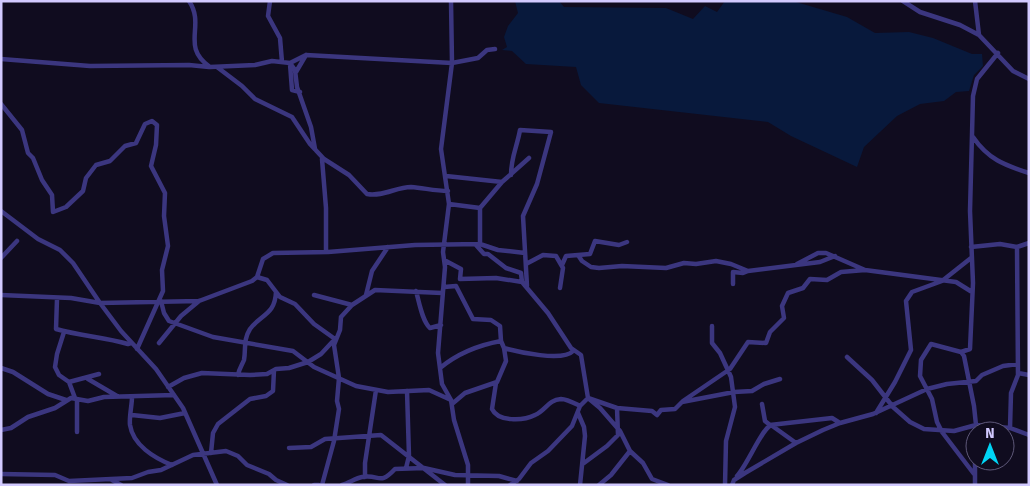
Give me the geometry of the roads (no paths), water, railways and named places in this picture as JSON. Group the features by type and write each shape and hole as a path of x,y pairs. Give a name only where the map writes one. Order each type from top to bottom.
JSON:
{"street":[{"path":"189,1 196,15 194,34 196,54 209,67"},
{"path":"270,1 268,16 280,38 282,62"},
{"path":"452,1 452,63 441,149 450,204 443,252 446,261 438,353 442,384 451,402 468,465 468,485"},
{"path":"903,1 920,12 979,35 998,53 1012,71 1029,79"},
{"path":"974,1 979,35"},
{"path":"1,59 90,66 189,65 217,67 290,63 306,55 452,63 478,58 487,50 495,49"},
{"path":"974,474 942,432 937,422 932,399 920,376 919,365 931,344 961,352 970,349 973,96 977,79 998,53"},
{"path":"295,73 306,55"},
{"path":"290,63 295,73 311,127 315,150"},
{"path":"290,63 292,90 300,92"},
{"path":"217,67 242,86 254,99 292,117 315,150 324,159 352,177 367,194 384,194 410,187 429,191 448,191"},
{"path":"1,104 22,130 28,153 33,158 42,180 52,195 53,212 66,207 83,191 86,178 96,165 110,161 125,146 136,143 145,124 152,121 157,125 156,145 151,166 165,193 164,216 168,240 162,272 163,291 137,349"},
{"path":"511,175 511,159 518,142 520,130 551,132 537,184 522,216 526,253 524,284"},
{"path":"972,136 982,151 999,164 1029,173"},
{"path":"529,158 502,182 480,208 478,244 484,254 488,254 506,268 521,273 524,284 573,351 582,355 588,398 600,408 618,429 630,451 645,466 652,479 668,485"},
{"path":"322,159 326,214 326,252"},
{"path":"446,176 502,182"},
{"path":"450,204 480,208"},
{"path":"1,211 38,239 66,256 131,342 156,369 185,413 217,485"},
{"path":"1,258 17,241"},
{"path":"560,288 563,277 562,265 565,256 590,254 595,241 619,245 627,242"},
{"path":"971,247 1000,244 1017,247 1029,243"},
{"path":"257,277 263,259 269,254 478,244 502,251 526,253"},
{"path":"366,295 372,271 388,247"},
{"path":"1010,421 1011,393 1016,384 1018,373 1017,247"},
{"path":"797,264 818,253 835,256 865,270"},
{"path":"526,264 543,255 551,254 556,256 558,262 562,265"},
{"path":"578,255 591,267 599,268 622,266 666,268 684,263 696,264 716,261 731,264 748,271"},
{"path":"733,284 733,272 743,273 820,262 835,256"},
{"path":"876,413 911,350 906,301 912,292 942,281 971,258"},
{"path":"446,261 461,269 460,279 496,278 524,284"},
{"path":"588,398 617,408 652,411 657,414 661,410 675,409 728,370 748,342 766,342 770,332 784,318 782,306 788,294 803,288 810,279 827,280 841,272 865,270 956,282 972,292"},
{"path":"159,343 175,323 199,301 257,277 267,280 280,297 295,304 314,324 335,339 339,378 337,401 339,409 334,438 321,485 314,485"},
{"path":"442,293 444,287 456,286 473,318 491,320 500,326 501,341 506,361 496,383 492,409 496,415 513,419 534,416 550,402 562,399 580,406"},
{"path":"168,387 184,378 202,374 267,374 274,370 308,362 321,354 335,339 340,330 341,318 352,305 377,289 442,293"},
{"path":"238,375 243,362 244,342 251,327 272,309 276,301 276,292"},
{"path":"416,292 425,324 430,328 441,325"},
{"path":"1,295 57,299 71,298 100,303 199,301"},
{"path":"314,295 352,305"},
{"path":"57,299 56,329 97,339 111,339 128,344 131,342"},
{"path":"160,301 169,321 213,337 293,351 308,362 356,386 376,390 429,390 451,402"},
{"path":"712,326 712,343 720,353 728,370 734,407 726,441 724,484 733,482 796,442 840,423 893,407 927,390 976,380 982,375 1003,366 1018,364"},
{"path":"64,332 56,354 55,367 59,375 69,382 76,398 77,432"},
{"path":"440,368 461,354 501,341"},
{"path":"504,348 547,356 567,356 573,351"},
{"path":"961,352 969,380 975,421"},
{"path":"847,357 872,380 893,407 910,422 924,429 942,432 965,429"},
{"path":"1,368 13,372 48,394 66,400"},
{"path":"211,453 213,433 218,424 250,399 266,396 273,391 274,370"},
{"path":"1018,373 1029,375"},
{"path":"69,382 88,379 99,374"},
{"path":"88,379 118,397"},
{"path":"682,402 732,392 752,391 764,384 780,379"},
{"path":"451,402 465,393 496,383"},
{"path":"365,477 376,390"},
{"path":"406,468 409,456 407,391"},
{"path":"1,430 11,428 28,417 55,408 66,400 76,398 85,401 118,397 174,395"},
{"path":"132,397 130,425 139,444 152,457 172,465"},
{"path":"510,485 517,480 531,463 548,451 572,426 580,406 588,398"},
{"path":"762,404 765,421 796,442"},
{"path":"584,463 608,446 618,435 617,408"},
{"path":"132,415 160,418 185,413"},
{"path":"578,413 584,427 584,463 580,485"},
{"path":"733,482 742,471 766,428 771,425 832,418 840,423"},
{"path":"1015,430 1029,435"},
{"path":"289,448 311,447 325,439 381,435 445,485"},
{"path":"1,474 55,475 69,481 94,482 135,478 190,457 226,451 235,454 247,465 269,474 287,485"},
{"path":"599,485 611,475 630,451"},
{"path":"342,485 360,477 380,481 387,479 395,469 406,468 424,468 440,473 499,476 517,480"},
{"path":"974,471 975,485"},
{"path":"111,479 121,485"}],"water":[{"path":"515,1 559,1 564,7 666,8 693,19 705,6 717,12 725,1 796,2 847,17 875,33 909,32 933,38 972,54 982,54 983,66 974,75 969,91 956,92 944,101 920,104 897,116 864,147 857,167 791,136 768,122 599,103 581,85 576,67 526,64 512,51 502,50 507,47 504,37 508,26 518,13"}]}
